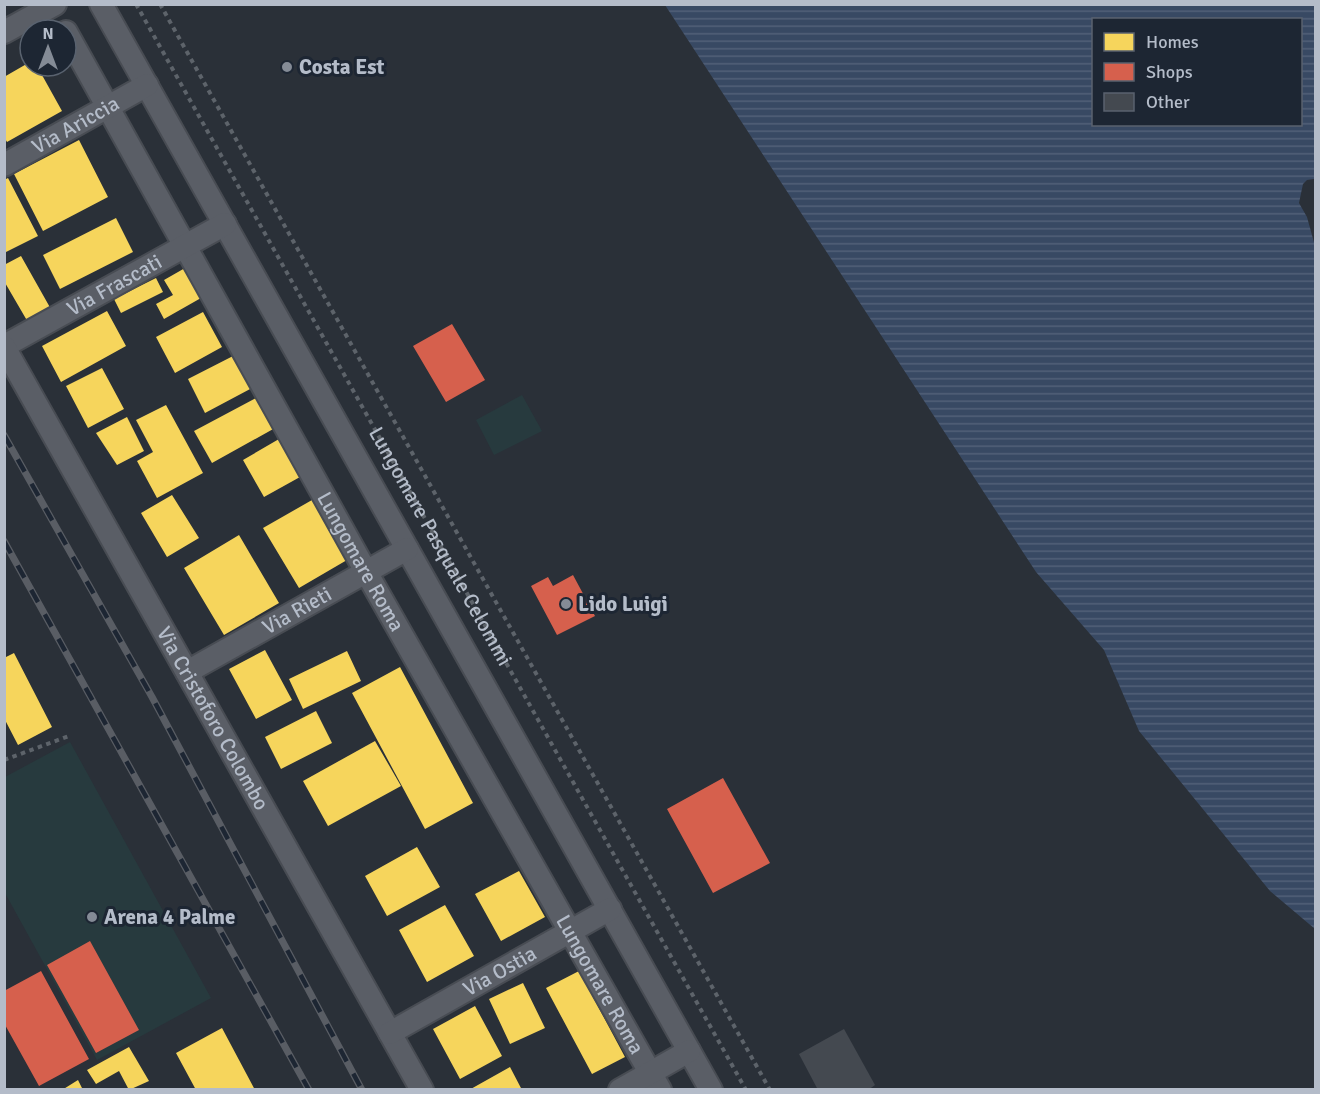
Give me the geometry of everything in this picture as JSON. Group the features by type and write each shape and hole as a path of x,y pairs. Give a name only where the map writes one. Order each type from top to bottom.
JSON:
{"street":[{"name":"Lungomare Pasquale Celommi","path":"101,4 711,1089"},
{"path":"4,32 53,5"},
{"name":"Lungomare Roma","path":"78,54 365,570 656,1081"},
{"name":"Via Ariccia","path":"4,165 147,85"},
{"name":"Via Frascati","path":"4,347 225,224"},
{"name":"Via Cristoforo Colombo","path":"4,347 422,1089"},
{"name":"Via Rieti","path":"187,672 365,570 407,549"},
{"name":"Via Ostia","path":"390,1033 610,909"},
{"path":"620,1089 656,1081 689,1051"}],"path":[{"name":"Lungomare Pasquale Celommi","path":"136,4 746,1089"},
{"name":"Lungomare Pasquale Celommi","path":"160,4 770,1089"},
{"path":"4,760 69,736"}],"green space":[{"path":"522,395 542,431 494,455 476,420"},
{"name":"Arena 4 Palme","path":"70,742 211,998 97,1060 5,893 5,777"}],"water":[{"path":"665,5 1315,5 1315,929 1270,891 1139,731 1104,650 1036,572"}],"pier":[{"path":"1314,179 1316,182 1315,246 1307,217 1299,203 1303,184 1307,180"}],"building: Homes":[{"path":"18,69 18,78 44,78 62,111 7,142 4,137 4,77"},
{"path":"79,140 108,197 43,231 14,174"},
{"path":"8,178 38,236 4,253 4,180"},
{"path":"116,218 133,252 60,289 43,255"},
{"path":"21,256 52,311 29,324 4,281 4,265"},
{"path":"185,268 201,298 164,319 156,304 173,295 164,280"},
{"path":"156,278 163,292 121,313 114,299"},
{"path":"107,311 126,346 61,382 42,346"},
{"path":"203,312 222,347 175,373 156,337"},
{"path":"235,355 252,388 205,413 188,379"},
{"path":"102,368 124,409 88,428 66,386"},
{"path":"258,397 275,428 212,463 194,431"},
{"path":"166,405 203,473 157,498 137,461 153,452 136,420"},
{"path":"127,417 144,451 117,465 96,433"},
{"path":"279,439 300,477 264,497 243,460"},
{"path":"172,495 199,538 167,557 141,513"},
{"path":"312,500 347,560 299,588 263,528"},
{"path":"239,535 279,603 224,635 184,568"},
{"path":"265,650 292,700 256,719 229,669"},
{"path":"347,651 361,681 303,709 289,679"},
{"path":"14,653 52,727 18,745 4,718 4,658"},
{"path":"400,667 473,803 425,829 352,693"},
{"path":"316,711 332,743 281,769 265,737"},
{"path":"375,741 401,786 328,826 303,781"},
{"path":"417,847 440,887 387,916 365,876"},
{"path":"519,871 545,917 501,941 475,894"},
{"path":"445,905 474,956 427,982 399,930"},
{"path":"579,971 625,1057 592,1074 546,988"},
{"path":"523,983 545,1028 510,1044 489,999"},
{"path":"475,1006 502,1056 460,1079 433,1029"},
{"path":"222,1028 255,1090 196,1090 176,1053"},
{"path":"129,1047 149,1081 129,1090 119,1071 96,1084 87,1070"},
{"path":"510,1067 522,1090 469,1090"},
{"path":"78,1080 83,1090 62,1090"}],"building: Shops":[{"path":"452,324 485,380 446,402 413,346"},
{"path":"573,575 595,616 557,635 531,586 548,577 553,586"},
{"path":"723,778 770,863 713,893 667,809"},
{"path":"90,941 139,1030 96,1053 47,965"},
{"path":"41,971 89,1059 39,1086 4,1023 4,991"}],"building: Other":[{"path":"844,1029 875,1085 868,1090 818,1090 799,1054"}],"railway":[{"path":"4,435 152,697 362,1090"},
{"path":"4,541 309,1090"}],"place":[{"name":"Costa Est","path":"287,67"},
{"name":"Lido Luigi","path":"566,604"},
{"name":"Arena 4 Palme","path":"92,917"}]}
